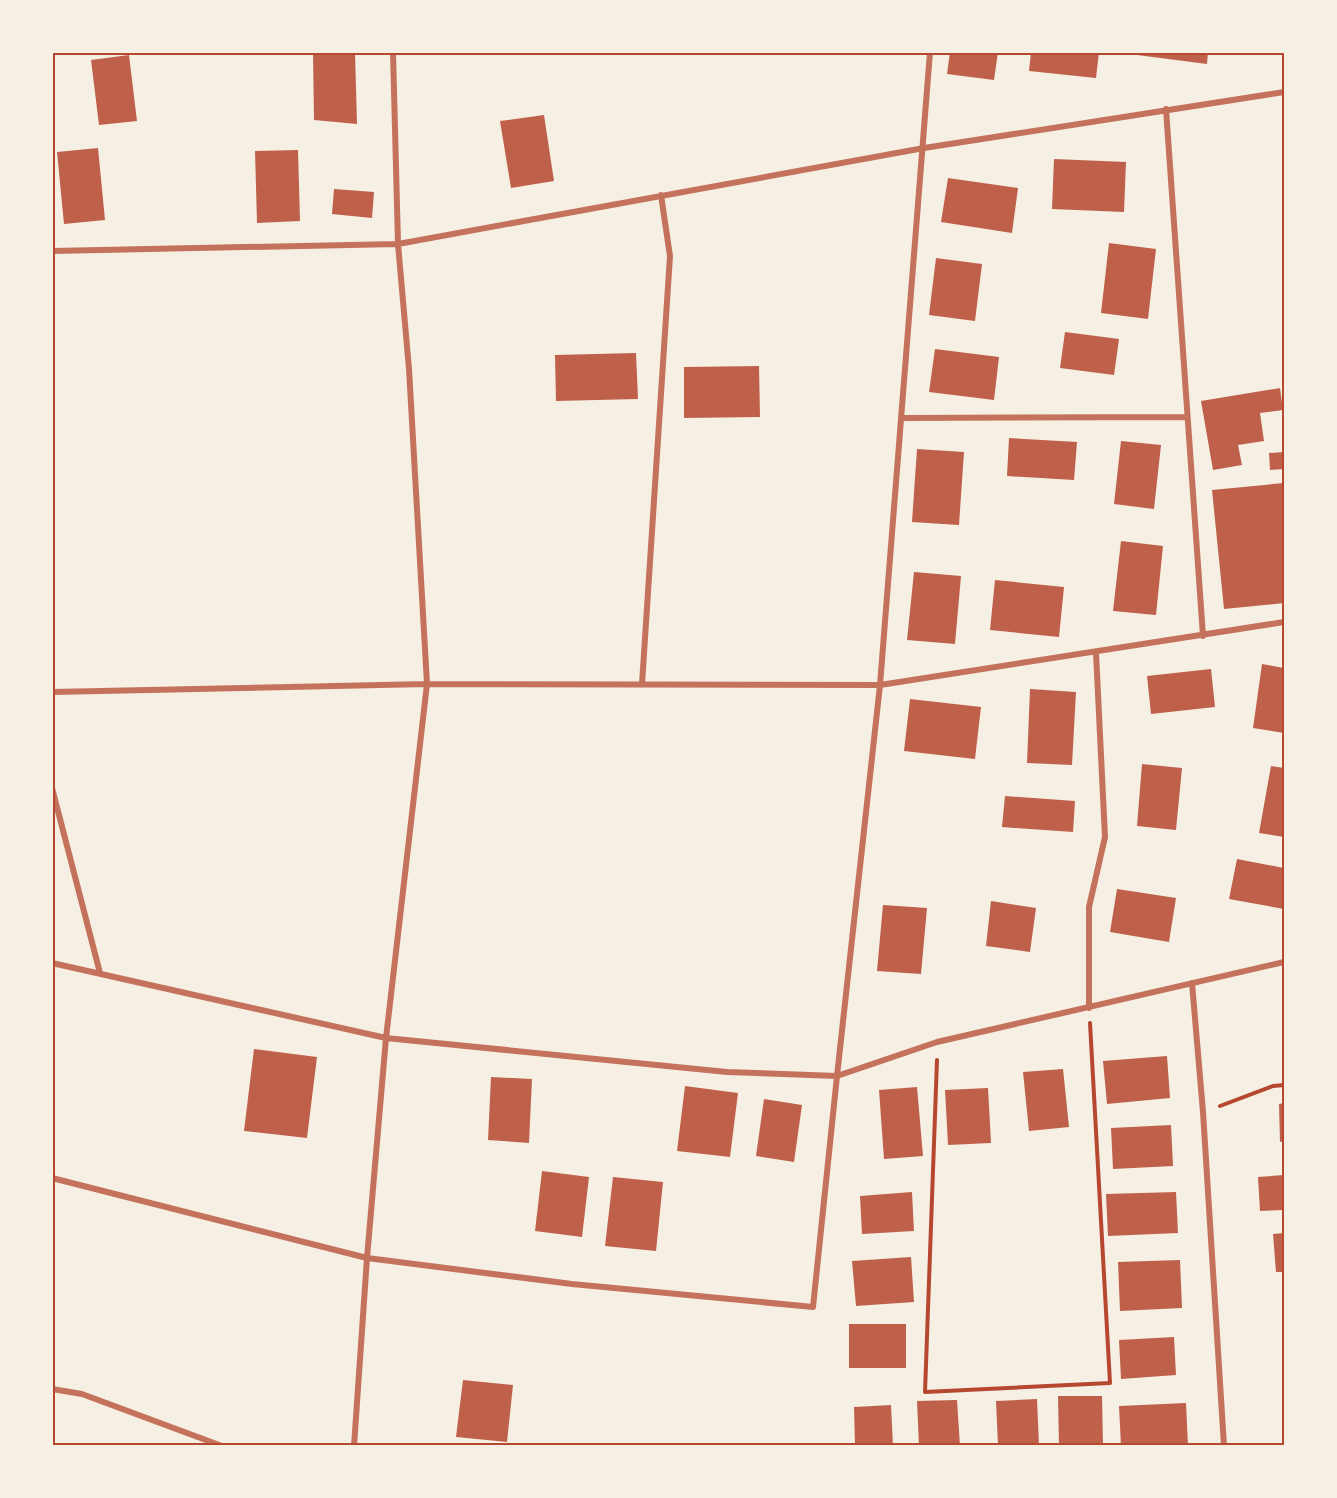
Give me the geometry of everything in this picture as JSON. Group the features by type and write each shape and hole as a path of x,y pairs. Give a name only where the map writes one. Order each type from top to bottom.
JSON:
{"street":[{"path":"354,1446 386,1038 427,684 410,369 398,244 393,52"},
{"path":"52,1178 367,1258 572,1284 813,1307 880,685 930,52"},
{"path":"52,251 398,244 924,148 1284,92"},
{"path":"1166,109 1203,636"},
{"path":"642,684 670,256 661,195"},
{"path":"902,418 1188,417"},
{"path":"52,692 427,684 880,685 1284,622"},
{"path":"1089,1008 1089,906 1105,837 1096,652"},
{"path":"52,788 100,973"},
{"path":"52,963 386,1038 727,1072 837,1076 938,1042 1284,962"},
{"path":"1192,983 1203,1112 1224,1446"},
{"path":"52,1389 82,1394 222,1446"}],"path":[{"path":"938,1042 925,1392 1110,1383 1089,1008"},
{"path":"1203,1112 1273,1086 1284,1085"}],"building":[{"path":"355,52 357,124 314,120 313,53"},
{"path":"950,52 998,52 994,80 947,74"},
{"path":"1031,52 1099,52 1096,78 1029,71"},
{"path":"1137,52 1208,52 1207,64 1137,55"},
{"path":"129,55 137,121 99,125 91,60"},
{"path":"544,115 554,181 511,188 500,121"},
{"path":"98,148 105,220 64,224 57,152"},
{"path":"298,150 300,221 257,223 255,151"},
{"path":"1054,159 1126,162 1124,212 1052,209"},
{"path":"948,178 1018,188 1012,233 941,222"},
{"path":"334,189 374,192 372,218 332,214"},
{"path":"1109,243 1156,249 1148,319 1101,313"},
{"path":"936,258 982,264 975,321 929,315"},
{"path":"1065,332 1119,339 1114,375 1060,368"},
{"path":"935,349 999,357 994,400 929,392"},
{"path":"636,353 638,399 556,401 555,355"},
{"path":"759,366 760,417 684,418 684,367"},
{"path":"1280,388 1283,410 1260,413 1264,441 1238,445 1242,465 1213,470 1201,401"},
{"path":"1009,438 1077,442 1074,480 1007,476"},
{"path":"1121,441 1161,445 1154,509 1114,504"},
{"path":"917,449 964,452 959,525 912,522"},
{"path":"1284,452 1284,469 1270,470 1269,453"},
{"path":"1284,483 1284,603 1224,609 1212,490"},
{"path":"1121,541 1163,546 1156,615 1113,611"},
{"path":"914,572 961,576 955,644 907,640"},
{"path":"995,580 1064,587 1059,637 990,630"},
{"path":"1262,664 1284,668 1284,733 1253,728"},
{"path":"1211,669 1215,707 1151,714 1147,676"},
{"path":"1030,689 1076,692 1072,765 1027,763"},
{"path":"910,699 981,707 975,759 904,751"},
{"path":"1142,764 1182,768 1176,830 1137,826"},
{"path":"1271,766 1284,768 1284,837 1259,833"},
{"path":"1005,796 1075,801 1073,832 1002,827"},
{"path":"1237,859 1284,868 1284,909 1229,899"},
{"path":"1117,889 1176,898 1169,942 1110,932"},
{"path":"991,901 1036,908 1030,952 986,946"},
{"path":"883,905 927,908 921,974 877,971"},
{"path":"254,1049 317,1057 307,1138 244,1131"},
{"path":"1167,1056 1170,1098 1107,1104 1103,1061"},
{"path":"1063,1069 1069,1127 1029,1131 1023,1072"},
{"path":"491,1077 532,1079 529,1143 488,1140"},
{"path":"685,1086 738,1093 730,1157 677,1151"},
{"path":"917,1087 923,1156 884,1159 879,1090"},
{"path":"988,1088 991,1143 948,1145 945,1090"},
{"path":"764,1099 802,1105 794,1162 756,1156"},
{"path":"1284,1103 1284,1141 1280,1142 1279,1104"},
{"path":"1171,1125 1173,1166 1113,1169 1111,1128"},
{"path":"542,1171 589,1177 582,1237 535,1231"},
{"path":"1284,1175 1284,1210 1260,1211 1258,1177"},
{"path":"613,1177 663,1182 656,1251 605,1246"},
{"path":"912,1192 914,1231 862,1234 860,1196"},
{"path":"1176,1192 1178,1233 1108,1236 1106,1194"},
{"path":"1284,1233 1284,1272 1276,1272 1273,1234"},
{"path":"911,1257 914,1302 856,1306 852,1261"},
{"path":"1180,1260 1182,1308 1120,1311 1118,1262"},
{"path":"849,1324 906,1324 906,1368 849,1368"},
{"path":"1174,1337 1176,1375 1121,1379 1119,1340"},
{"path":"463,1380 513,1385 507,1442 456,1437"},
{"path":"1058,1396 1102,1396 1103,1446 1059,1446"},
{"path":"1037,1399 1039,1446 998,1446 996,1401"},
{"path":"957,1400 960,1446 919,1446 917,1401"},
{"path":"1186,1403 1188,1446 1121,1446 1119,1406"},
{"path":"891,1405 893,1446 855,1446 854,1407"}]}
